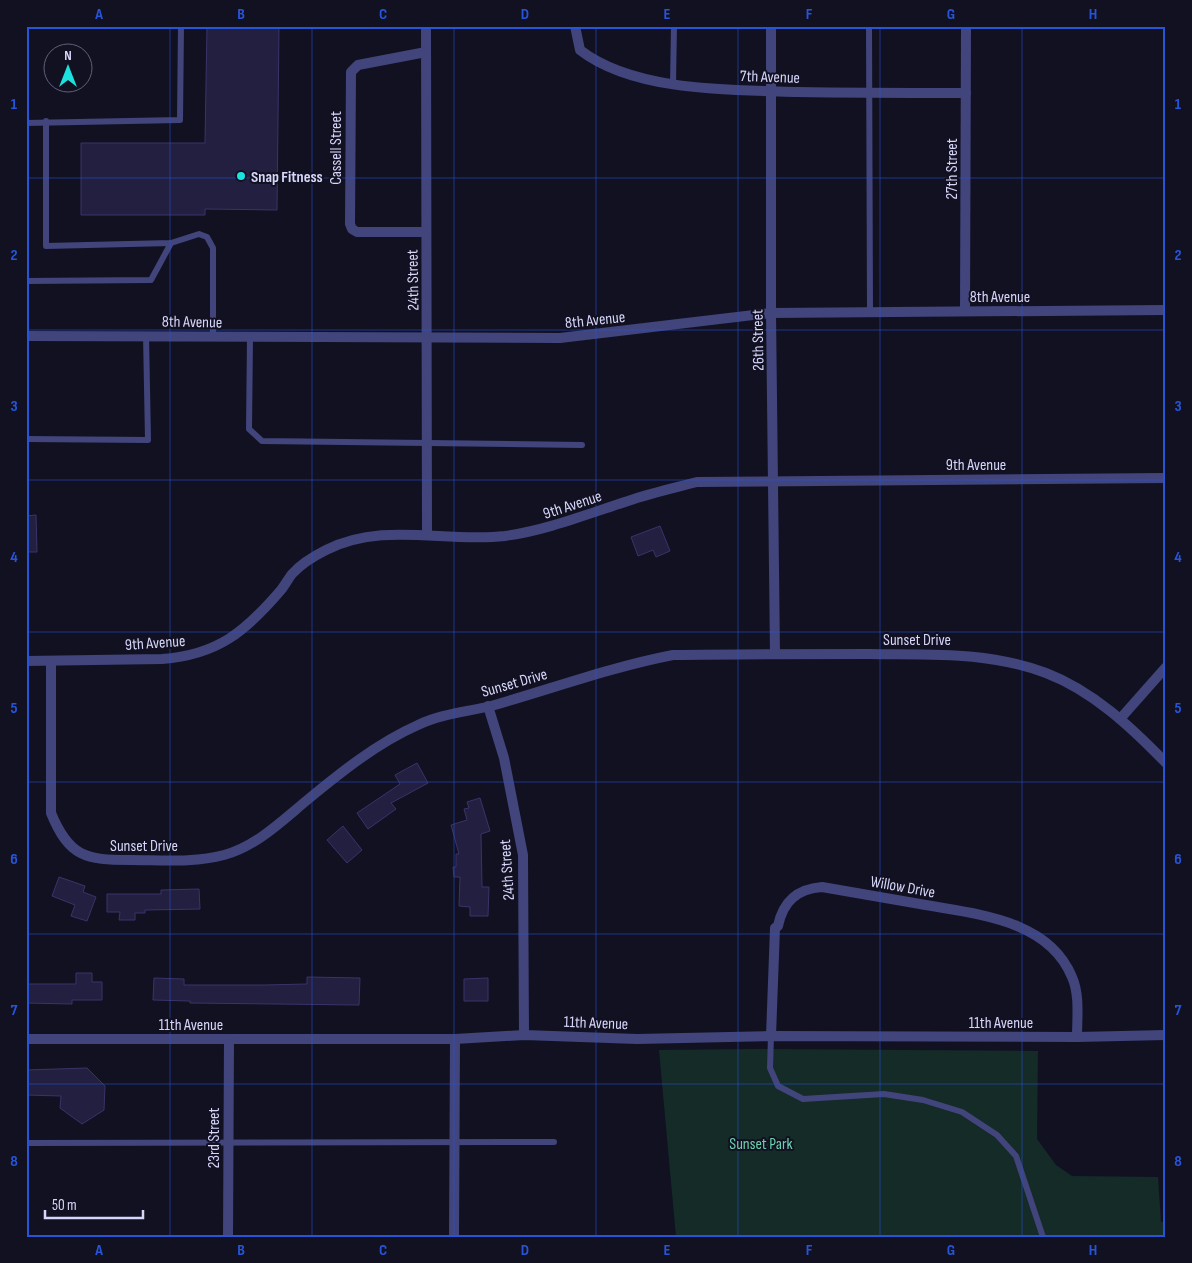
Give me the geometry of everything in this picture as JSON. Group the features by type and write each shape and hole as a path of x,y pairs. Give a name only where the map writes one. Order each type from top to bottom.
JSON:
{"street":[{"name":"24th Street","path":"426,26 427,534"},
{"name":"7th Avenue","path":"574,26 580,50 597,62 615,71 686,87 869,94 966,93"},
{"name":"26th Street","path":"771,26 771,313 775,482 775,654"},
{"name":"27th Street","path":"965,311 966,26"},
{"name":"Cassell Street","path":"426,52 358,65 351,72 350,214 352,229 358,232 426,232"},
{"name":"8th Avenue","path":"26,336 560,338 771,313 1166,310"},
{"name":"9th Avenue","path":"26,661 183,658 204,652 224,643 239,632 283,588 291,575 308,561 327,550 370,535 503,536 561,525 628,500 697,482 1166,478"},
{"name":"Sunset Drive","path":"51,661 51,813 60,833 71,845 81,854 102,860 177,861 226,855 267,833 370,752 415,726 437,716 488,706 637,662 673,655 950,653 1001,660 1046,673 1081,691 1120,719 1166,763"},
{"path":"1120,719 1166,667"},
{"name":"24th Street","path":"488,706 504,758 523,855 524,1035"},
{"name":"Willow Drive","path":"770,1036 775,928 778,926 783,910 792,897 806,889 822,887 990,917 1029,931 1061,957 1073,978 1077,996 1077,1037"},
{"name":"11th Avenue","path":"26,1039 455,1039 524,1035 637,1039 770,1036 1077,1037 1166,1035"},
{"name":"23rd Street","path":"228,1237 229,1039"},
{"path":"454,1237 455,1039"}],"lane":[{"path":"26,123 46,121 180,120 181,26"},
{"path":"673,84 674,26"},
{"path":"869,26 870,312"},
{"path":"46,121 46,246 171,244 199,234 207,237 213,248 213,336"},
{"path":"26,281 151,280 171,244"},
{"path":"26,439 148,440 146,335"},
{"path":"250,337 249,429 262,441 582,445"},
{"path":"770,1036 770,1068 778,1086 803,1099 884,1094 923,1100 962,1112 997,1135 1016,1156 1043,1237"},
{"path":"26,1143 554,1142"}],"green space":[{"name":"Sunset Park","path":"659,1050 1038,1051 1037,1139 1056,1165 1072,1176 1158,1177 1161,1222 1166,1222 1166,1237 676,1237"}],"building":[{"path":"207,26 279,26 277,210 205,209 205,215 81,215 81,143 205,143"},
{"path":"36,515 37,552 26,552 26,516"},
{"path":"660,526 670,551 656,557 653,550 638,556 631,537"},
{"path":"417,763 428,783 391,803 396,809 368,829 357,813 400,784 395,775"},
{"path":"480,798 490,831 481,834 482,887 489,887 488,916 470,916 470,907 459,906 460,877 454,877 453,867 456,867 456,854 459,854 451,825 467,820 464,809 469,808 467,802"},
{"path":"343,826 362,850 347,863 327,840"},
{"path":"59,877 85,886 83,892 96,897 87,921 71,916 75,905 52,896"},
{"path":"199,889 200,909 145,910 145,913 135,913 135,920 119,920 120,912 107,912 107,894 161,894 161,890"},
{"path":"76,973 92,973 92,982 102,982 102,1000 72,1000 72,1004 26,1003 26,984 76,984"},
{"path":"307,977 360,978 359,1005 190,1003 190,1001 153,1000 154,978 184,979 184,985 264,985 307,984"},
{"path":"488,978 488,1001 464,1001 464,979"},
{"path":"87,1068 105,1086 104,1110 82,1124 60,1108 61,1096 26,1095 26,1070"}],"place":[{"name":"Snap Fitness","path":"241,176"}]}
